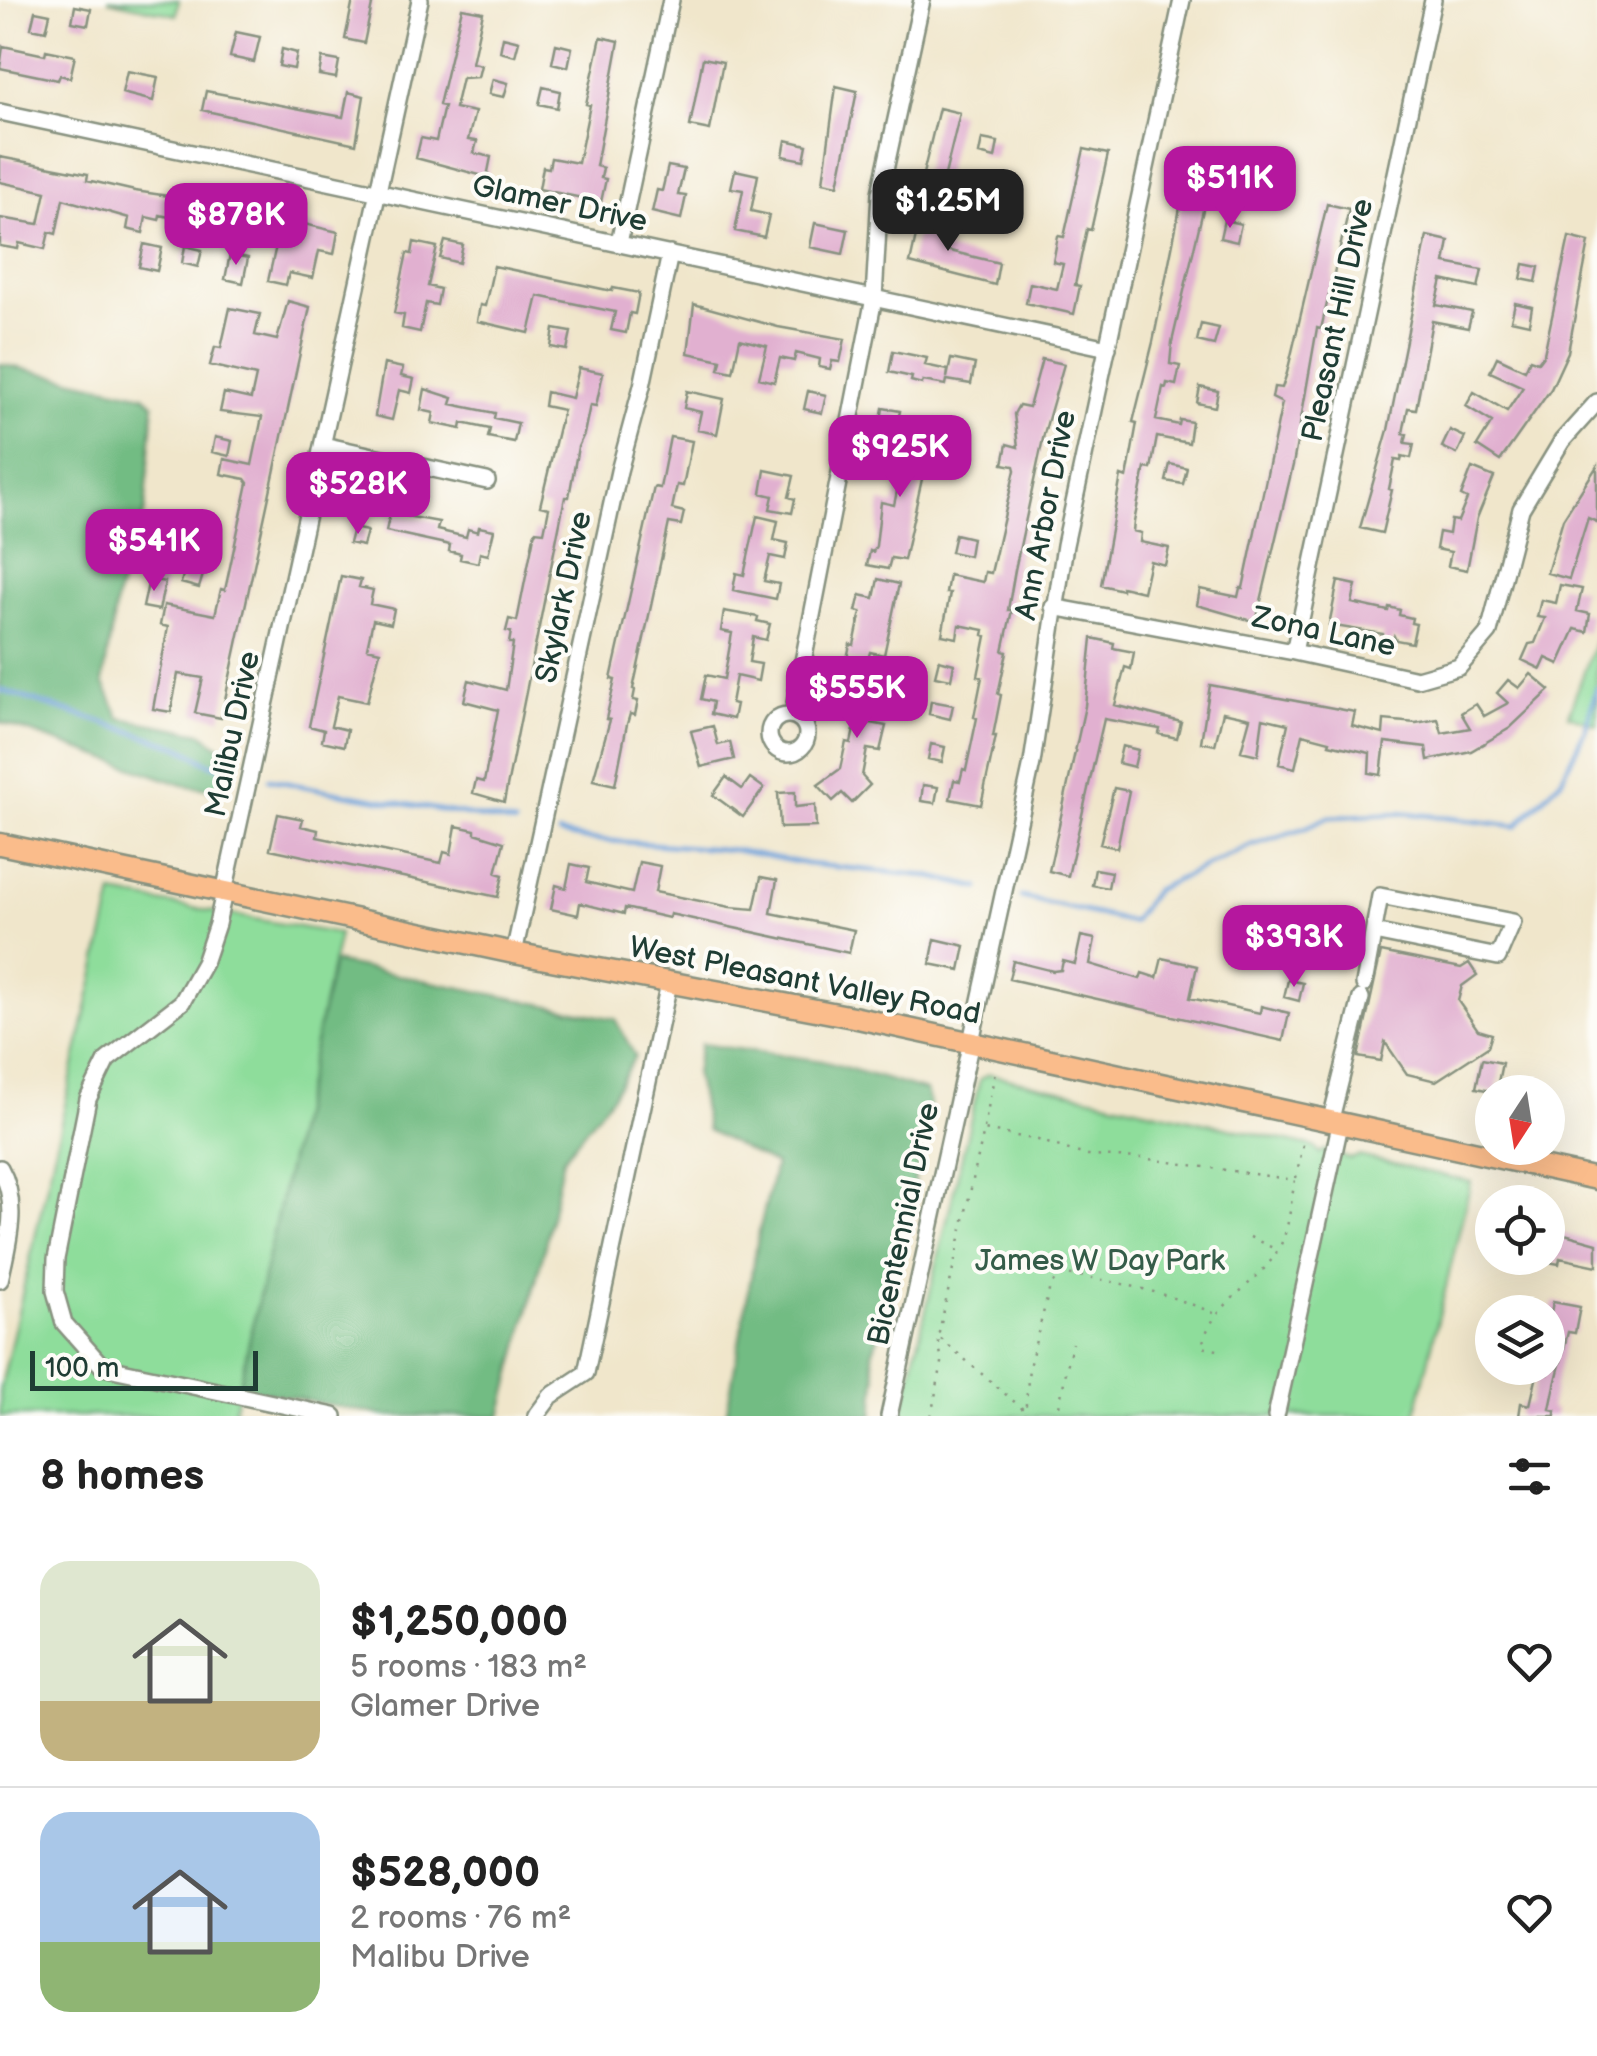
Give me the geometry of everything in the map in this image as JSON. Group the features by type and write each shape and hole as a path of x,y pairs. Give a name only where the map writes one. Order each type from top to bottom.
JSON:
{"main road":[{"name":"West Pleasant Valley Road","path":"0,844 514,953 853,1017 1597,1179"}],"street":[{"name":"Malibu Drive","path":"225,894 420,0"},
{"path":"619,244 671,0"},
{"path":"792,713 874,298 880,193 922,0"},
{"name":"Ann Arbor Drive","path":"970,1043 1037,737 1053,608 1182,0"},
{"name":"Pleasant Hill Drive","path":"1294,652 1433,0"},
{"name":"Glamer Drive","path":"0,112 1108,348"},
{"name":"Skylark Drive","path":"514,953 670,254"},
{"name":"Zona Lane","path":"1053,608 1294,652 1416,679 1459,667 1489,632 1521,510 1562,441 1597,402"},
{"path":"323,445 487,481"},
{"path":"225,894 204,962 182,1002 106,1060 88,1098 56,1258 55,1292 64,1322 103,1367 334,1416"},
{"path":"1276,1416 1380,896 1513,922 1498,956 1374,932"},
{"path":"536,1416 550,1396 586,1373 669,983"},
{"name":"Bicentennial Drive","path":"889,1416 970,1043"},
{"path":"0,1168 8,1182 11,1218 0,1280"}],"path":[{"path":"931,1416 942,1364 938,1337 995,1072"},
{"path":"984,1130 1038,1140 1088,1156 1142,1158 1295,1180"},
{"path":"1223,1351 1202,1347 1204,1336 1217,1314 1282,1243 1304,1140"},
{"path":"1250,1237 1277,1250"},
{"path":"1027,1414 1029,1367 1050,1287 1058,1277 1065,1274 1115,1280 1217,1314"},
{"path":"938,1337 1027,1414"},
{"path":"1057,1416 1072,1343"}],"green space":[{"path":"108,0 179,0 176,15"},
{"path":"0,364 144,395 154,404 145,511 117,596 103,682 120,718 201,733 230,754 222,791 183,785 0,722"},
{"path":"1597,637 1597,725 1568,715"},
{"path":"113,894 339,934 234,1411 256,1416 0,1416 0,1391"},
{"path":"333,962 615,1019 635,1056 612,1096 563,1158 544,1250 501,1416 386,1416 239,1387"},
{"path":"701,1044 823,1061 926,1091 930,1104 887,1314 872,1353 876,1377 873,1416 726,1416 775,1165 707,1130 695,1072"},
{"name":"James W Day Park","path":"989,1074 1314,1147 1319,1153 1325,1150 1350,1159 1359,1156 1471,1182 1415,1416 901,1416 980,1079"}],"building":[{"path":"353,0 373,0 364,43 345,39"},
{"path":"75,6 91,9 88,25 72,22"},
{"path":"462,8 483,12 472,63 481,65 478,77 462,78 455,108 475,112 468,140 477,141 474,153 491,157 487,177 416,158 421,138 436,141 444,106 439,105"},
{"path":"35,11 50,14 46,31 31,28"},
{"path":"236,32 260,37 254,62 230,57"},
{"path":"503,37 519,41 515,56 500,52"},
{"path":"601,37 619,41 596,166 603,168 601,178 606,179 601,202 539,189 543,167 549,168 551,158 578,163"},
{"path":"556,44 572,48 568,67 552,63"},
{"path":"3,46 45,55 46,50 75,56 70,78 60,75 58,80 0,68"},
{"path":"282,49 297,53 294,69 279,66"},
{"path":"322,58 339,61 336,78 319,75"},
{"path":"703,58 723,62 710,130 690,126"},
{"path":"127,71 158,77 153,101 122,93"},
{"path":"493,79 508,83 504,97 489,94"},
{"path":"836,86 857,91 838,185 823,182"},
{"path":"543,87 560,91 557,108 539,104"},
{"path":"206,91 343,117 348,92 364,96 356,144 202,110"},
{"path":"939,108 960,113 944,179 923,174"},
{"path":"982,139 998,142 995,158 979,154"},
{"path":"786,140 807,145 804,160 783,156"},
{"path":"1192,148 1216,153 1210,175 1249,184 1246,201 1207,193 1172,342 1170,364 1180,366 1176,385 1167,383 1163,387 1156,420 1179,425 1180,420 1192,422 1189,443 1157,437 1151,469 1145,468 1133,531 1141,533 1140,542 1169,548 1165,565 1150,561 1143,592 1122,590 1101,585 1121,476 1127,478 1137,423 1133,422"},
{"path":"1084,149 1108,154 1075,285 1080,286 1074,314 1026,303 1030,283 1057,289 1063,264 1053,262 1058,236 1064,237"},
{"path":"0,157 88,174 87,180 135,191 216,203 338,232 334,254 319,251 313,278 289,273 286,285 268,281 276,246 258,241 259,235 231,229 229,237 215,234 216,227 160,215 159,220 146,217 143,233 127,229 129,218 63,199 56,234 49,232 45,249 19,243 18,249 0,246 0,218 39,224 46,192 0,182"},
{"path":"668,166 684,169 678,195 686,196 681,219 652,212"},
{"path":"735,170 758,175 751,211 769,215 764,237 735,231 743,190 731,188"},
{"path":"1327,204 1349,209 1321,329 1317,328 1293,465 1256,622 1197,605 1200,589 1238,597 1243,588 1282,403 1272,398 1274,387 1282,388 1287,373"},
{"path":"920,218 952,225 946,250 999,263 995,285 910,263"},
{"path":"1224,220 1241,224 1237,242 1220,238"},
{"path":"815,223 848,230 843,254 810,247"},
{"path":"1427,236 1449,241 1445,263 1482,270 1478,288 1442,280 1436,305 1472,312 1468,328 1432,321 1416,409 1408,408 1403,433 1407,434 1405,443 1414,444 1411,458 1402,456 1401,461 1395,460 1382,533 1360,528 1388,430"},
{"path":"1569,237 1589,242 1568,352 1551,389 1500,461 1477,446 1492,422 1466,406 1474,392 1507,411 1523,387 1490,372 1497,357 1525,370 1530,359 1538,362 1544,354"},
{"path":"445,241 463,245 459,263 440,258"},
{"path":"414,242 437,247 428,286 440,289 437,305 426,303 420,332 402,328 404,315 394,313 407,253 412,254"},
{"path":"144,244 162,248 157,271 139,267"},
{"path":"185,246 202,250 198,267 182,263"},
{"path":"230,254 248,258 243,283 225,279"},
{"path":"1524,264 1539,267 1536,282 1521,279"},
{"path":"494,266 639,293 635,314 630,313 626,333 611,330 615,312 538,296 529,333 477,321 480,305 485,306"},
{"path":"288,301 310,307 221,718 195,713 203,678 178,674 171,712 153,709 168,627 160,625 164,605 215,615 221,589 225,590 248,483 221,474 224,459 252,465 262,417 220,412 224,393 251,399 256,376 210,365 215,347 221,348 230,308 260,314 255,335 277,340"},
{"path":"1515,303 1532,307 1529,324 1511,320"},
{"path":"694,304 778,327 845,339 840,362 832,361 830,369 819,367 820,359 796,353 794,361 780,358 774,382 759,378 767,346 740,339 733,372 719,369 721,360 688,353"},
{"path":"1201,324 1219,328 1214,345 1197,341"},
{"path":"554,329 571,332 567,350 551,347"},
{"path":"893,351 927,358 925,365 948,370 947,378 951,359 975,364 971,384 947,380 946,385 923,381 922,384 911,381 912,377 889,372"},
{"path":"1042,359 1064,364 1044,434 1015,570 996,736 981,805 950,799 954,780 960,781 963,769 966,770 977,718 974,717 982,677 978,676 986,636 984,630 959,625 957,638 942,635 950,593 946,593 949,575 983,582 985,572 991,573 1015,470 1014,466 1003,464 1007,444 1018,447 1014,414 1019,405 1029,407"},
{"path":"384,364 403,368 401,376 414,379 411,393 399,390 392,420 375,416"},
{"path":"579,368 603,373 596,406 590,405 578,447 569,497 565,497 504,802 473,793 476,780 484,782 498,710 464,701 469,680 506,690 513,643 509,643 511,632 506,631 509,619 517,621 535,531 544,532 549,508 540,506 563,410 544,406 546,392 572,398"},
{"path":"1200,387 1218,391 1215,407 1197,403"},
{"path":"425,389 453,398 451,404 495,413 494,418 518,423 514,442 488,437 490,429 462,423 461,429 432,423 434,413 421,410"},
{"path":"687,391 724,399 717,434 697,430 701,412 684,408"},
{"path":"808,391 826,395 822,413 804,409"},
{"path":"883,408 900,411 896,428 880,425"},
{"path":"1450,430 1465,437 1457,454 1442,447"},
{"path":"215,437 232,441 229,456 212,452"},
{"path":"670,437 692,441 683,486 677,485 672,509 684,512 681,525 669,523 633,689 633,700 638,701 635,715 630,714 627,724 615,785 593,780 610,720 606,719 615,680 611,679 654,487 660,488"},
{"path":"895,437 934,445 928,471 924,470 904,560 891,558 888,569 867,565 870,551 876,546 881,502 894,505 900,477 881,473 885,455 892,453"},
{"path":"1170,464 1187,468 1183,484 1166,481"},
{"path":"1597,466 1597,522 1588,518 1569,579 1547,573 1563,519"},
{"path":"1472,468 1494,477 1477,518 1467,570 1448,566 1451,552 1436,549 1439,532 1449,534 1451,520 1458,521 1467,499 1461,496"},
{"path":"765,470 794,476 789,497 795,499 792,513 770,509 773,496 761,493"},
{"path":"390,513 439,522 437,530 466,537 468,529 494,530 488,555 480,553 478,563 460,559 461,554 449,551 450,545 386,531"},
{"path":"757,516 778,521 774,540 788,543 785,559 770,556 764,581 779,584 776,599 733,590 736,573 744,575"},
{"path":"198,521 216,525 211,545 193,541"},
{"path":"353,528 367,531 363,546 349,543"},
{"path":"955,534 972,538 969,556 951,552"},
{"path":"186,563 205,568 199,588 181,583"},
{"path":"341,576 361,580 359,587 373,590 370,604 394,609 391,624 373,620 367,648 380,651 367,702 338,696 331,726 347,730 344,746 322,741 324,730 309,726"},
{"path":"149,579 165,582 159,610 143,607"},
{"path":"878,579 899,584 884,655 870,652 867,663 847,659 861,612 856,611 860,595 874,598"},
{"path":"1338,581 1356,585 1352,603 1388,611 1389,607 1412,618 1411,623 1416,624 1412,643 1396,640 1394,636 1392,644 1382,642 1383,634 1329,625"},
{"path":"1560,585 1582,589 1577,611 1590,614 1587,632 1575,629 1559,664 1546,658 1541,669 1522,660 1529,644 1535,643 1545,618 1537,617 1541,600 1556,603"},
{"path":"724,611 758,617 757,621 770,624 766,640 753,637 749,662 761,664 758,681 736,676 731,703 736,704 733,719 711,714 713,702 701,699 706,675 724,679 732,633 721,631"},
{"path":"1092,638 1134,652 1131,669 1125,667 1115,705 1181,722 1177,738 1159,734 1160,729 1104,719 1068,876 1049,871 1085,706"},
{"path":"939,660 954,664 951,679 935,676"},
{"path":"859,673 880,678 871,723 886,726 880,751 867,749 862,776 870,785 852,803 842,793 833,801 818,785 840,769 846,742 851,743 858,711 837,707 842,689 855,692"},
{"path":"1531,674 1550,690 1510,728 1471,751 1428,760 1426,747 1385,742 1381,775 1369,773 1370,753 1303,734 1295,768 1279,764 1288,724 1263,718 1258,755 1241,751 1250,718 1223,712 1215,745 1201,742 1210,685 1355,712 1352,726 1383,734 1384,720 1416,723 1438,719 1442,733 1470,728 1461,713 1476,704 1484,716 1508,703 1497,693 1508,680 1519,688"},
{"path":"931,701 953,705 950,719 929,714"},
{"path":"713,726 718,745 730,742 734,759 701,767 691,731"},
{"path":"931,744 945,747 942,762 928,759"},
{"path":"1122,746 1138,750 1134,767 1118,763"},
{"path":"726,777 742,789 750,778 764,788 743,817 713,795"},
{"path":"923,785 938,787 935,803 921,801"},
{"path":"1114,788 1129,791 1117,848 1100,844"},
{"path":"795,792 795,807 815,805 816,827 780,828 778,793"},
{"path":"278,814 303,819 301,826 318,830 317,837 441,863 444,852 451,854 456,826 475,830 504,842 496,873 503,875 498,897 270,849"},
{"path":"639,862 660,866 655,892 730,907 754,909 761,877 777,880 771,913 854,930 849,953 670,914 669,918 625,908 624,914 580,903 578,915 551,909 556,885 566,888 571,864 589,868 586,882 632,893"},
{"path":"1095,869 1111,872 1108,888 1092,885"},
{"path":"1081,936 1095,939 1090,964 1140,979 1142,973 1157,978 1162,958 1197,966 1190,998 1260,1013 1261,1006 1289,1013 1283,1041 1009,979 1013,961 1053,971 1061,970 1063,961 1075,964"},
{"path":"935,939 965,946 960,970 930,964"},
{"path":"1381,952 1461,968 1469,963 1477,975 1462,986 1458,1001 1478,1030 1492,1034 1488,1047 1436,1081 1407,1074 1385,1042 1381,1061 1358,1057"},
{"path":"1288,980 1303,983 1299,1001 1284,997"},
{"path":"1482,1059 1502,1063 1500,1075 1479,1075"},
{"path":"1565,1234 1597,1243 1597,1266 1565,1259"},
{"path":"1565,1304 1580,1307 1575,1333 1568,1332 1565,1344"},
{"path":"1535,1385 1555,1385 1550,1409 1555,1410 1555,1416 1519,1416 1521,1403 1530,1405"}],"waterway":[{"path":"1021,897 1132,922 1155,890 1252,845 1329,817 1406,813 1516,826 1561,780 1585,730 1597,688"},
{"path":"0,690 180,747 222,767"},
{"path":"269,779 515,824"},
{"path":"559,834 735,850 807,864 927,876 979,888"}]}
